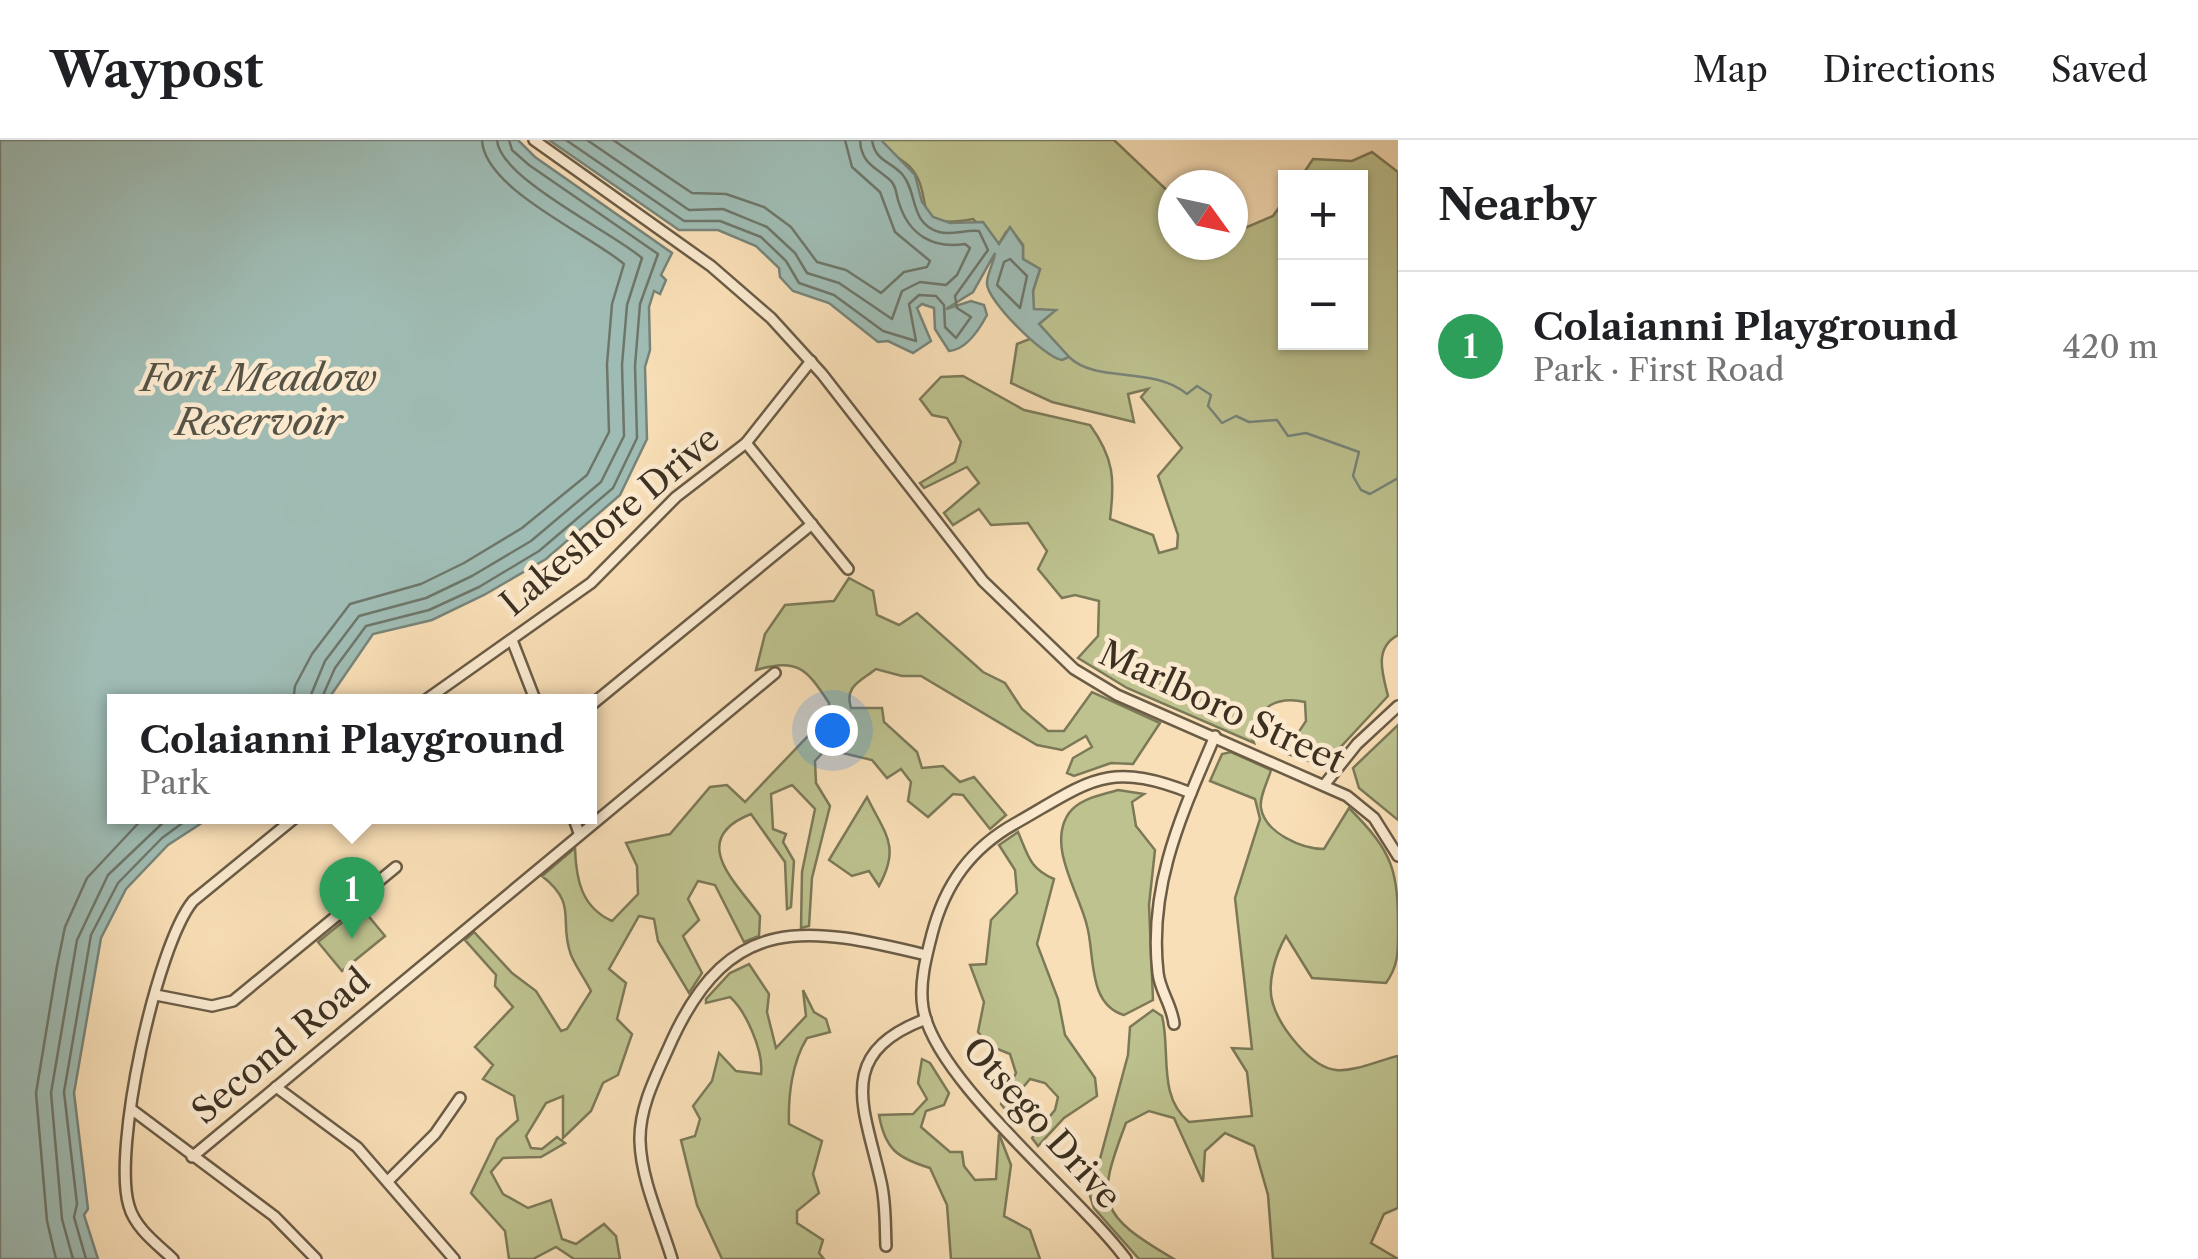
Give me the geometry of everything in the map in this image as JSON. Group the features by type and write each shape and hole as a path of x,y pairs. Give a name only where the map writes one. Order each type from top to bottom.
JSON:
{"street":[{"name":"Marlboro Street","path":"534,140 711,266 771,318 811,362 983,581 1062,660 1105,689 1326,784 1366,810 1398,856"},
{"name":"Lakeshore Drive","path":"434,694 590,583 676,497 746,442 811,362"},
{"path":"746,442 848,570"},
{"path":"597,700 812,524"},
{"path":"512,640 533,694"},
{"name":"Second Road","path":"597,818 776,673"},
{"path":"1326,784 1357,744 1398,706"},
{"path":"1174,1024 1158,977 1159,890 1167,852 1216,736"},
{"name":"Otsego Drive","path":"1126,1259 950,1069 926,1019 922,991 926,956 938,912 957,874 975,852 1009,827 1108,776 1141,776 1191,794"},
{"path":"173,1259 137,1222 128,1206 123,1151 156,996 186,910 288,824"},
{"path":"576,824 579,833"},
{"name":"Second Road","path":"192,1157 590,824"},
{"path":"156,996 212,1006 233,1001 396,867"},
{"path":"672,1259 639,1138 651,1085 700,987 743,952 800,934 841,935 926,956"},
{"path":"886,1246 882,1185 861,1110 862,1075 891,1034 926,1019"},
{"path":"276,1087 342,1133 454,1259"},
{"path":"388,1181 435,1134 460,1098"},
{"path":"131,1109 274,1216 316,1259"}],"green space":[{"path":"881,140 1114,140 1158,182 1158,260 1248,260 1248,227 1273,216 1278,209 1278,350 1368,350 1368,170 1306,170 1313,159 1352,161 1372,152 1398,172 1398,635 1390,640 1383,654 1382,671 1388,696 1323,766 1285,753 1306,721 1305,702 1286,700 1264,710 1250,732 1254,743 1127,688 1078,658 1098,636 1099,601 1075,595 1062,598 1038,569 1047,551 1028,523 991,525 979,509 953,525 944,513 979,483 967,467 924,488 920,483 955,462 961,442 947,418 932,415 920,399 941,377 963,376 1024,410 1090,425 1111,469 1110,519 1153,535 1159,553 1177,548 1178,535 1158,476 1182,448 1141,397 1148,389 1128,394 1134,422 1052,402 1011,383 1017,344 1032,338 1069,357 1039,324 1054,311 1033,309 1033,291 1040,269 1023,259 1023,245 1013,232 1006,232 999,244 973,219 952,222 930,216 918,178"},
{"path":"849,578 873,591 877,615 899,625 917,613 983,672 1005,683 1022,709 1048,731 1064,731 1092,692 1160,723 1133,764 1111,763 1074,776 1067,773 1073,758 1092,747 1086,736 1062,750 1037,745 921,676 876,669 860,681 850,694 851,708 882,708 884,722 917,752 922,768 943,766 960,782 974,777 1006,815 990,829 963,795 953,794 928,817 908,801 911,782 901,769 887,778 872,760 826,749 815,761 816,783 830,806 812,878 809,926 801,928 802,872 815,809 792,785 771,794 773,829 786,834 783,842 794,861 791,907 787,909 785,862 751,814 732,825 722,837 719,850 731,877 760,916 759,936 744,942 715,885 698,881 688,899 699,920 683,936 702,973 689,993 658,941 654,919 639,916 609,969 626,983 617,1019 632,1034 618,1075 603,1083 591,1111 563,1138 563,1096 546,1103 526,1136 531,1148 542,1149 557,1137 565,1143 541,1157 503,1158 491,1172 503,1194 528,1208 551,1200 562,1239 576,1244 604,1224 616,1236 620,1259 574,1259 556,1247 533,1259 509,1259 505,1231 471,1193 497,1139 518,1120 514,1096 483,1079 493,1065 475,1047 513,1007 495,986 496,975 465,940 474,932 512,973 536,991 561,1031 567,1029 591,991 571,955 564,905 542,876 575,848 582,891 593,908 612,921 638,894 637,866 626,843 670,834 710,787 727,785 745,802 828,715 829,703 800,669 782,665 756,670 765,634 785,605 834,601"},
{"path":"1398,725 1398,820 1359,788 1353,768"},
{"path":"1231,752 1271,770 1261,808 1277,832 1295,843 1324,849 1349,808 1376,838 1390,864 1397,893 1398,947 1386,983 1312,978 1286,936 1271,978 1271,996 1289,1034 1306,1054 1326,1067 1351,1069 1398,1056 1398,1208 1384,1214 1371,1243 1398,1259 1273,1259 1268,1195 1254,1146 1225,1133 1205,1151 1203,1182 1174,1118 1149,1111 1126,1123 1110,1172 1110,1204 1130,1230 1174,1259 1139,1259 1094,1208 1090,1196 1128,1055 1130,1027 1153,1010 1162,1016 1173,1099 1189,1122 1252,1116 1247,1072 1232,1048 1252,1049 1235,898 1260,819 1255,799 1210,781 1222,754"},
{"path":"1118,790 1144,794 1132,802 1136,826 1155,850 1149,905 1153,1000 1124,1015 1112,1009 1098,989 1087,926 1061,840 1063,826 1074,808"},
{"path":"867,797 890,850 879,886 869,871 852,876 829,860"},
{"path":"1018,832 1034,865 1054,879 1037,944 1058,999 1065,1035 1095,1078 1097,1096 1064,1118 1038,1146 1032,1138 1055,1110 1058,1097 1045,1083 1030,1079 1005,1109 1001,1104 1016,1073 1010,1054 990,1046 978,1032 984,1002 970,965 986,964 991,920 1017,893 1015,870 999,845"},
{"path":"361,907 385,936 342,971 318,942"},
{"path":"749,964 769,994 767,1012 776,1048 806,1016 803,990 814,1012 826,1019 830,1032 807,1038 802,1047 792,1080 789,1113 789,1124 822,1141 813,1174 819,1193 797,1211 797,1223 823,1240 819,1253 824,1259 722,1259 697,1205 681,1140 695,1136 700,1119 693,1106 712,1081 719,1053 736,1071 761,1074 757,1044 736,1003 730,997 706,1003 730,973"},
{"path":"922,1059 930,1063 949,1093 944,1105 926,1111 921,1127 950,1152 962,1152 964,1166 975,1180 996,1179 999,1134 1011,1165 1004,1216 1030,1230 1040,1259 951,1259 947,1205 930,1168 894,1151 879,1115 913,1114 927,1099 918,1083"}],"water":[{"name":"Fort Meadow Reservoir","path":"0,140 518,140 535,157 672,253 661,275 666,280 660,294 654,291 649,307 650,350 645,367 647,439 620,495 546,559 432,620 373,634 332,694 107,694 107,824 200,824 168,845 126,889 101,938 74,1093 88,1209 84,1215 98,1259 0,1259"},
{"path":"549,140 881,140 915,175 922,202 933,217 950,223 983,222 999,244 1010,227 1023,246 1023,259 1040,269 1033,291 1034,309 1056,310 1039,324 1069,357 1062,360 1043,350 996,302 987,283 995,253 973,292 946,309 971,301 984,305 987,315 976,333 961,347 949,351 935,329 934,308 922,304 917,308 931,341 913,353 888,341 878,342 829,303 793,291 780,277 779,268 756,246 718,230 679,230"}],"waterway":[{"path":"1069,357 1094,370 1158,380 1187,394 1197,386 1211,395 1208,406 1222,423 1236,416 1249,422 1277,420 1288,436 1306,433 1359,452 1353,476 1361,490 1370,494 1398,478"}],"place":[{"name":"Colaianni Playground","path":"352,939"}]}
